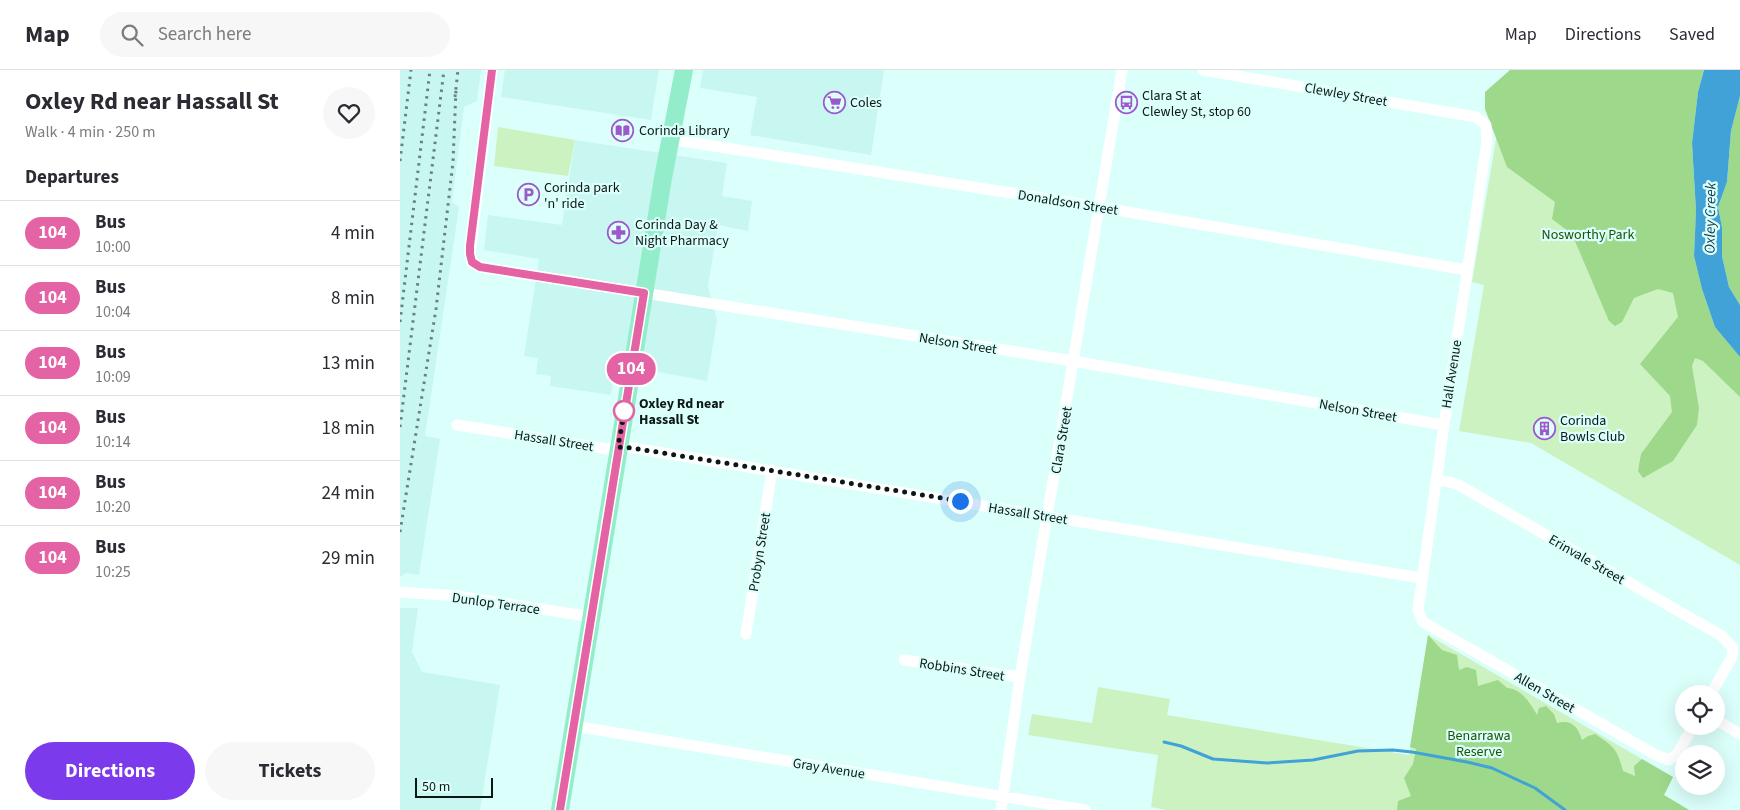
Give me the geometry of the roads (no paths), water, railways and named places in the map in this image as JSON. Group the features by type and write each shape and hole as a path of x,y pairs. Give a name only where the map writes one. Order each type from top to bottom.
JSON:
{"main road":[{"path":"560,810 669,138 684,70"}],"street":[{"name":"Nelson Street","path":"492,70 470,254 473,263 480,267 1074,362 1444,425"},
{"name":"Clara Street","path":"1001,810 1020,678 1122,70"},
{"name":"Clewley Street","path":"1203,70 1476,117 1486,124"},
{"name":"Hall Avenue","path":"1423,622 1418,610 1422,578 1487,142 1486,124"},
{"name":"Donaldson Street","path":"669,138 1099,207 1467,270"},
{"name":"Hassall Street","path":"457,425 608,448 632,448 772,470 1422,578"},
{"name":"Probyn Street","path":"746,634 772,470"},
{"name":"Erinvale Street","path":"1436,479 1457,484 1722,636 1733,648 1732,657 1716,685"},
{"name":"Dunlop Terrace","path":"400,592 458,596 592,617"},
{"name":"Allen Street","path":"1423,622 1656,755 1669,760 1678,754 1688,735"},
{"name":"Robbins Street","path":"904,660 1020,678"},
{"path":"1725,725 1740,734"},
{"name":"Gray Avenue","path":"574,726 1085,810"}],"water":[{"name":"Oxley Creek","path":"1704,70 1740,70 1740,96 1731,131 1727,182 1718,207 1722,227 1722,256 1729,287 1740,305 1740,357 1715,327 1702,289 1694,256 1696,211 1692,143 1698,92"}],"waterway":[{"path":"1164,742 1181,746 1213,759 1267,763 1313,760 1358,751 1393,750 1412,752 1492,768 1535,788 1565,810"}],"railway":[{"path":"400,161 411,70"},
{"path":"400,322 430,70"},
{"path":"400,427 444,70"},
{"path":"455,97 458,70"},
{"path":"400,532 436,309 453,162 456,89"}],"place":[{"name":"Coles","path":"834,102"},
{"name":"Clara St at Clewley St, stop 60","path":"1126,103"},
{"name":"Corinda Library","path":"623,130"},
{"name":"Corinda park 'n' ride","path":"528,195"},
{"name":"Corinda Day & Night Pharmacy","path":"619,232"},
{"name":"Oxley Rd near Hassall St","path":"624,411"},
{"name":"Corinda Bowls Club","path":"1544,428"}],"park label":[{"name":"Nosworthy Park","path":"1588,234"},
{"name":"Benarrawa Reserve","path":"1479,744"}]}
